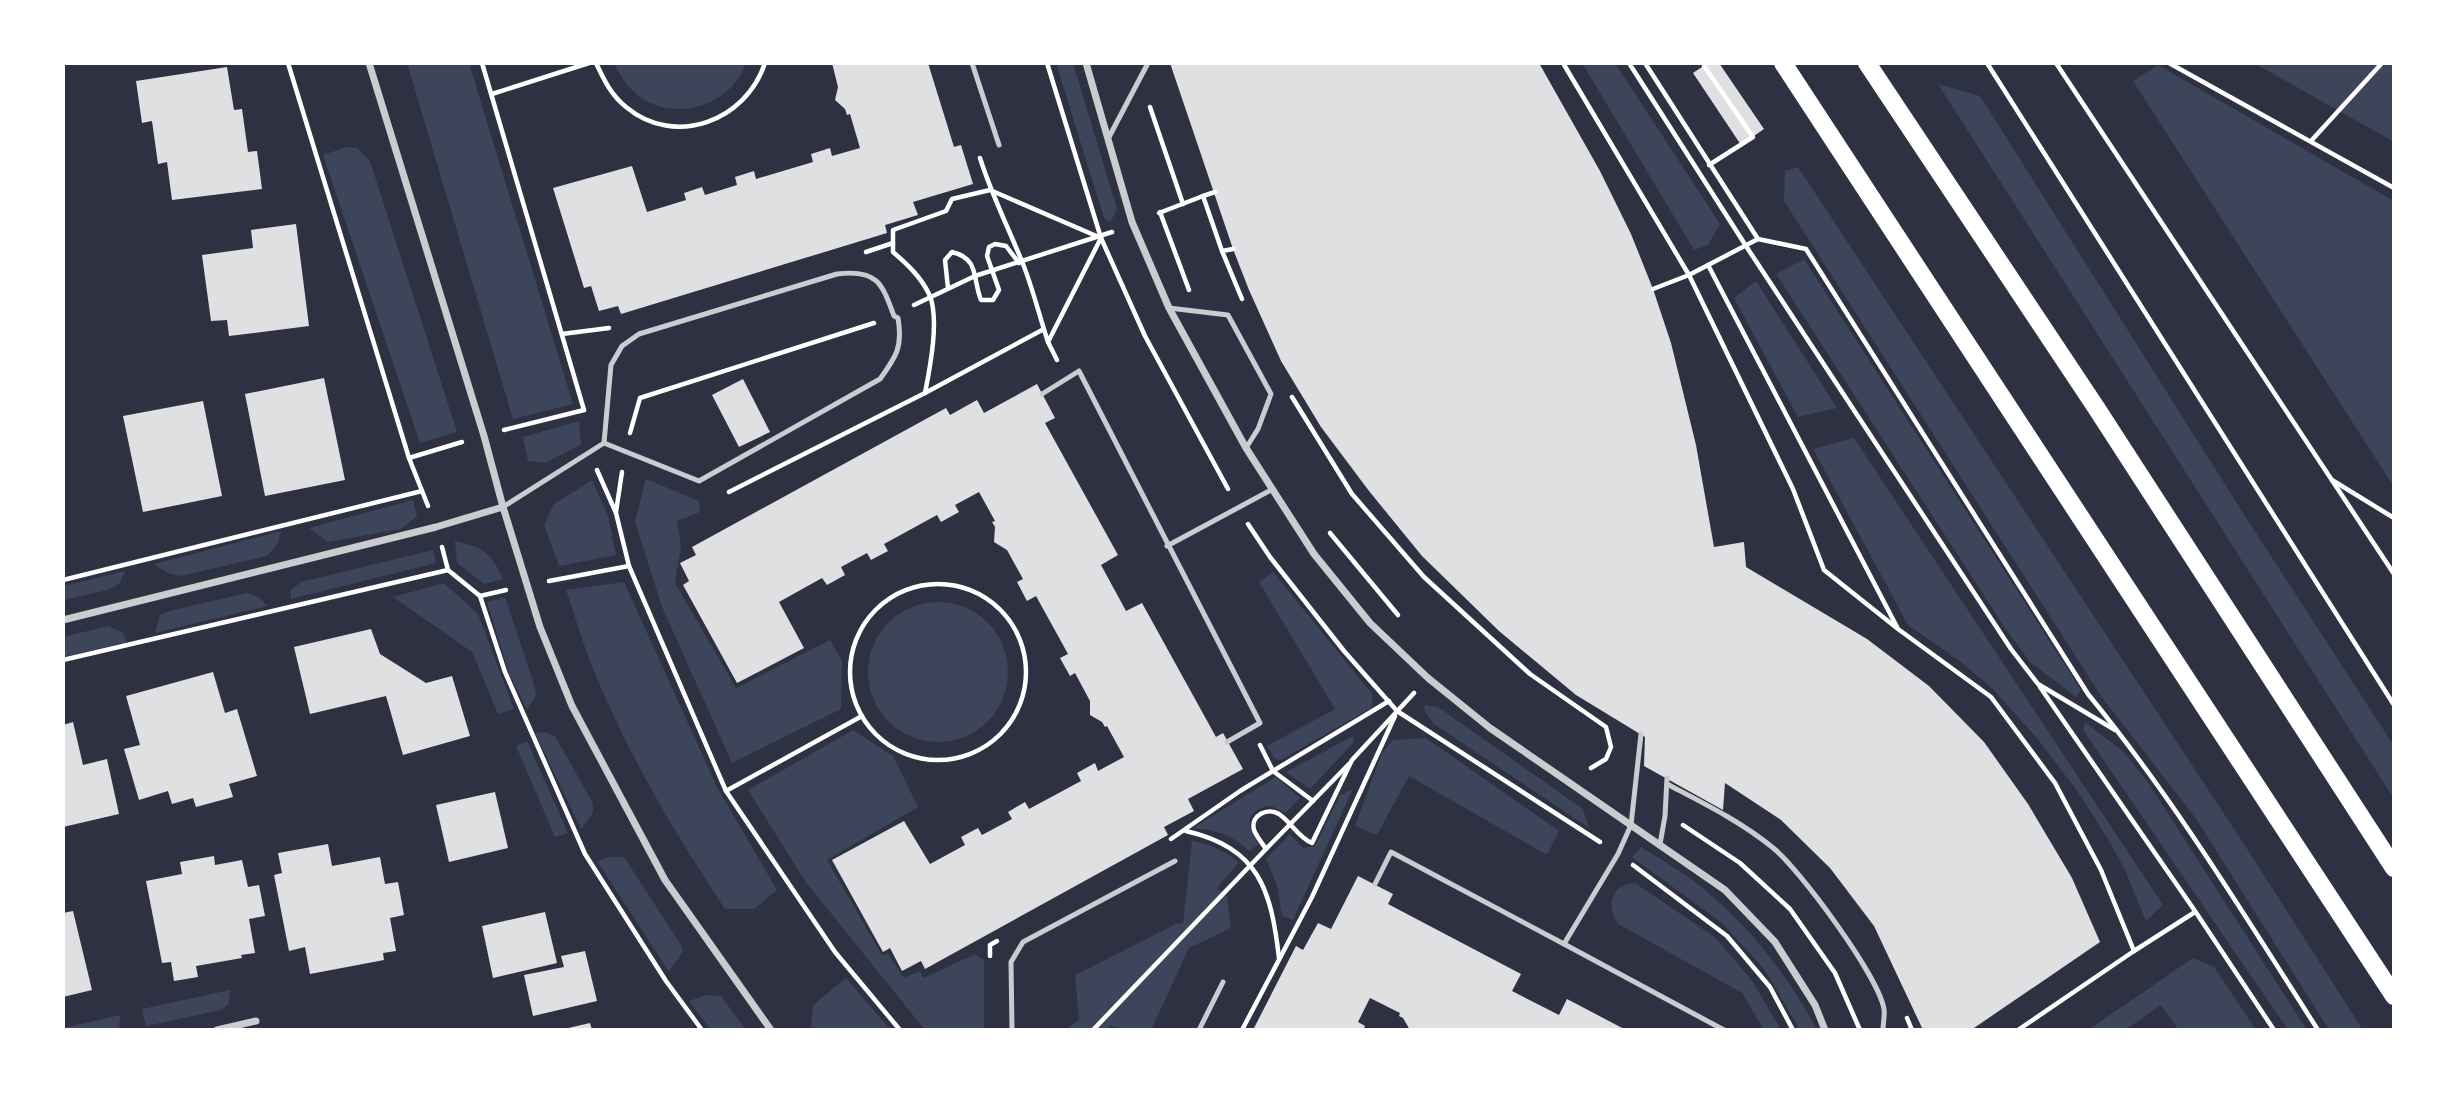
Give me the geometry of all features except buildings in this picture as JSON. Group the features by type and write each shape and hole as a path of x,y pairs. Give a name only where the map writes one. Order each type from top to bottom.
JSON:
{"main road":[{"path":"1783,63 2394,996"},
{"path":"1867,63 2104,421 2394,868"}],"street":[{"path":"369,63 540,626 579,722 665,880 771,1030"},
{"path":"1086,63 1132,222 1169,308 1246,449 1314,554 1370,623 1428,678 1490,728 1725,890 1775,942 1815,1005 1825,1030"},
{"path":"63,620 436,527 503,507"},
{"path":"217,1030 256,1021"}],"lane":[{"path":"972,63 999,145"},
{"path":"1108,139 1148,63"},
{"path":"503,507 604,443 611,365 622,346 639,334 837,274 854,272 870,276 884,287 894,316 898,318 902,338 895,359 880,379 699,481 604,443"},
{"path":"1169,308 1227,315 1271,394 1258,429 1246,449"},
{"path":"1042,394 1079,371 1260,723 1227,742"},
{"path":"1167,546 1271,490"},
{"path":"1564,944 1618,854 1630,825 1641,734"},
{"path":"1660,844 1667,781 1725,814 1774,848 1815,894 1863,965 1884,1007 1883,1030"},
{"path":"1375,884 1391,852 1724,1030"},
{"path":"1012,1030 1011,962 1023,942 1175,861"},
{"path":"1199,1030 1223,982"}],"path":[{"path":"288,63 409,458 436,527 448,570 480,596 505,672 585,854 666,981 702,1030"},
{"path":"482,63 584,410 589,454 616,513 629,566 726,791 835,952 900,1030"},
{"path":"492,94 589,63"},
{"path":"596,63 607,87 626,108 651,122 679,127 707,123 732,111 752,90 765,63"},
{"path":"1563,63 1689,275 1793,489 1824,570 1898,629 1991,697 2055,783 2101,870 2134,951"},
{"path":"1629,63 2011,649 2195,911 2274,1030"},
{"path":"1645,63 1758,239"},
{"path":"1987,63 2394,705"},
{"path":"2056,63 2394,574"},
{"path":"2169,63 2394,188"},
{"path":"2311,141 2382,63"},
{"path":"1704,66 1753,137 1709,165"},
{"path":"1140,78 1183,204"},
{"path":"990,190 1021,262 1044,329 1048,342 1101,237 990,190 952,200 946,211 893,230 893,253 913,270 931,296 934,341 925,393 1044,329"},
{"path":"1215,192 1203,196 1247,311"},
{"path":"1160,212 1196,310"},
{"path":"1653,289 1689,275 1758,239 1806,249 2088,694 2119,732 2225,886 2318,1030"},
{"path":"948,288 945,260 952,252 964,255 972,264 981,300 993,300 999,290 987,256 989,247 995,244 1006,246 1021,262"},
{"path":"1222,251 1233,248"},
{"path":"616,513 625,451 640,398 894,316 975,276 1043,255"},
{"path":"1708,265 1898,629"},
{"path":"1289,393 1352,494 1423,577 1530,674 1606,727 1611,747 1606,759 1591,768 1580,762"},
{"path":"2330,479 2394,518"},
{"path":"63,580 422,491"},
{"path":"1328,530 1407,625"},
{"path":"480,596 528,584 629,566"},
{"path":"63,660 448,570"},
{"path":"946,584 972,591 996,605 1014,626 1024,652 1026,680 1019,707 1004,730 983,748 957,758 930,760 903,753 879,738 862,716 852,691 850,663 857,637 872,613 893,596 918,586 946,584"},
{"path":"1093,1030 1428,678"},
{"path":"2038,684 2119,732"},
{"path":"1240,791 1389,701"},
{"path":"1242,1030 1312,897 1397,711"},
{"path":"726,791 862,716"},
{"path":"1266,849 1254,830 1259,814 1266,811 1278,813 1303,839 1312,843 1352,760"},
{"path":"1273,772 1313,801"},
{"path":"1185,831 1205,835 1232,848 1251,865 1266,890 1275,925 1279,959"},
{"path":"2018,1030 2195,911"}],"shaded area":[{"path":"407,63 469,63 573,404 513,419"},
{"path":"614,63 746,63 728,91 699,106 683,109 650,103 636,94"},
{"path":"1056,63 1073,63 1117,209 1110,223 1104,218"},
{"path":"1582,63 1615,63 1720,224 1708,245 1694,250"},
{"path":"2254,63 2394,63 2394,142"},
{"path":"2158,65 2394,201 2394,487 2133,81"},
{"path":"1938,84 1980,96 2245,516 2394,746 2394,799"},
{"path":"347,147 357,148 370,161 457,432 420,443 323,155"},
{"path":"1798,167 2244,844 2363,1030 2329,1030 2197,820 2101,696 1784,201 1785,171"},
{"path":"1804,259 2081,690 2076,697 2030,662 2005,628 1776,274"},
{"path":"1756,281 1837,408 1798,417 1734,298"},
{"path":"579,421 581,445 545,463 528,461 523,437"},
{"path":"1854,438 2163,905 2146,921 2125,870 2106,836 2078,792 2037,738 1993,689 1961,662 1908,625 1813,449"},
{"path":"646,479 699,501 700,512 677,521 681,546 675,583 736,688 830,640 842,661 841,709 732,763 662,607 635,522"},
{"path":"592,480 608,516 616,555 559,566 544,525 554,504"},
{"path":"413,500 417,516 401,529 328,542 309,528"},
{"path":"281,531 278,543 267,556 181,576 167,573 154,564"},
{"path":"455,541 485,552 503,579 484,584 457,563"},
{"path":"433,550 436,563 291,599 291,590 301,582"},
{"path":"125,571 119,584 108,590 63,600 63,586"},
{"path":"1273,572 1373,695 1371,708 1281,760 1275,759 1267,746 1335,709 1259,582"},
{"path":"624,582 717,787 777,890 754,909 725,909 639,766 609,707 592,665 566,590"},
{"path":"444,583 478,614 514,709 498,714 472,652 393,597"},
{"path":"247,593 259,597 267,606 155,633 160,615 169,611"},
{"path":"505,597 534,684 536,696 527,710 509,673 487,602"},
{"path":"938,602 965,607 988,622 1003,645 1008,672 1003,699 988,722 965,737 938,742 911,737 888,722 873,699 868,672 873,645 888,622 911,607"},
{"path":"108,626 123,633 127,642 63,657 63,637"},
{"path":"1424,705 1438,707 1583,809 1589,828 1434,724 1425,712"},
{"path":"2085,722 2125,753 2149,784 2307,1030 2288,1030 2083,730"},
{"path":"853,730 893,756 918,807 827,860 882,955 888,954 904,978 919,971 924,978 975,954 984,960 984,1030 925,1030 805,881 748,790"},
{"path":"544,732 555,736 593,803 593,813 581,829 535,733"},
{"path":"1353,736 1354,742 1310,789 1286,772"},
{"path":"1426,738 1559,831 1547,855 1409,776 1377,835 1355,826 1382,753 1393,740"},
{"path":"527,741 568,833 555,837 516,746"},
{"path":"1276,777 1300,798 1285,813 1271,806 1252,815 1251,831 1259,844 1249,851 1223,834 1193,828"},
{"path":"1353,789 1293,920 1282,916 1277,885 1266,859 1290,834 1303,848 1315,846 1340,795"},
{"path":"1192,841 1217,848 1239,862 1217,888 1227,897 1231,928 1189,948 1151,1030 1119,1030 1110,1025 1108,1030 1066,1030 1079,1019 1075,975 1176,924 1183,923"},
{"path":"1641,847 1692,880 1734,916 1780,970 1817,1030 1800,1030 1764,969 1722,923 1632,857"},
{"path":"609,857 624,857 681,945 683,951 669,972 597,861"},
{"path":"1635,883 1716,938 1753,982 1781,1030 1764,1030 1742,993 1618,924 1612,910 1615,892"},
{"path":"2193,958 2214,967 2256,1030 2179,1030 2161,1005 2125,1030 2088,1030"},
{"path":"846,978 891,1030 814,1030 811,1027 813,1005"},
{"path":"230,990 228,1004 221,1010 146,1026 142,1009"},
{"path":"706,995 721,996 746,1030 711,1030 689,1001"},
{"path":"120,1015 119,1030 63,1030 63,1028"}]}
